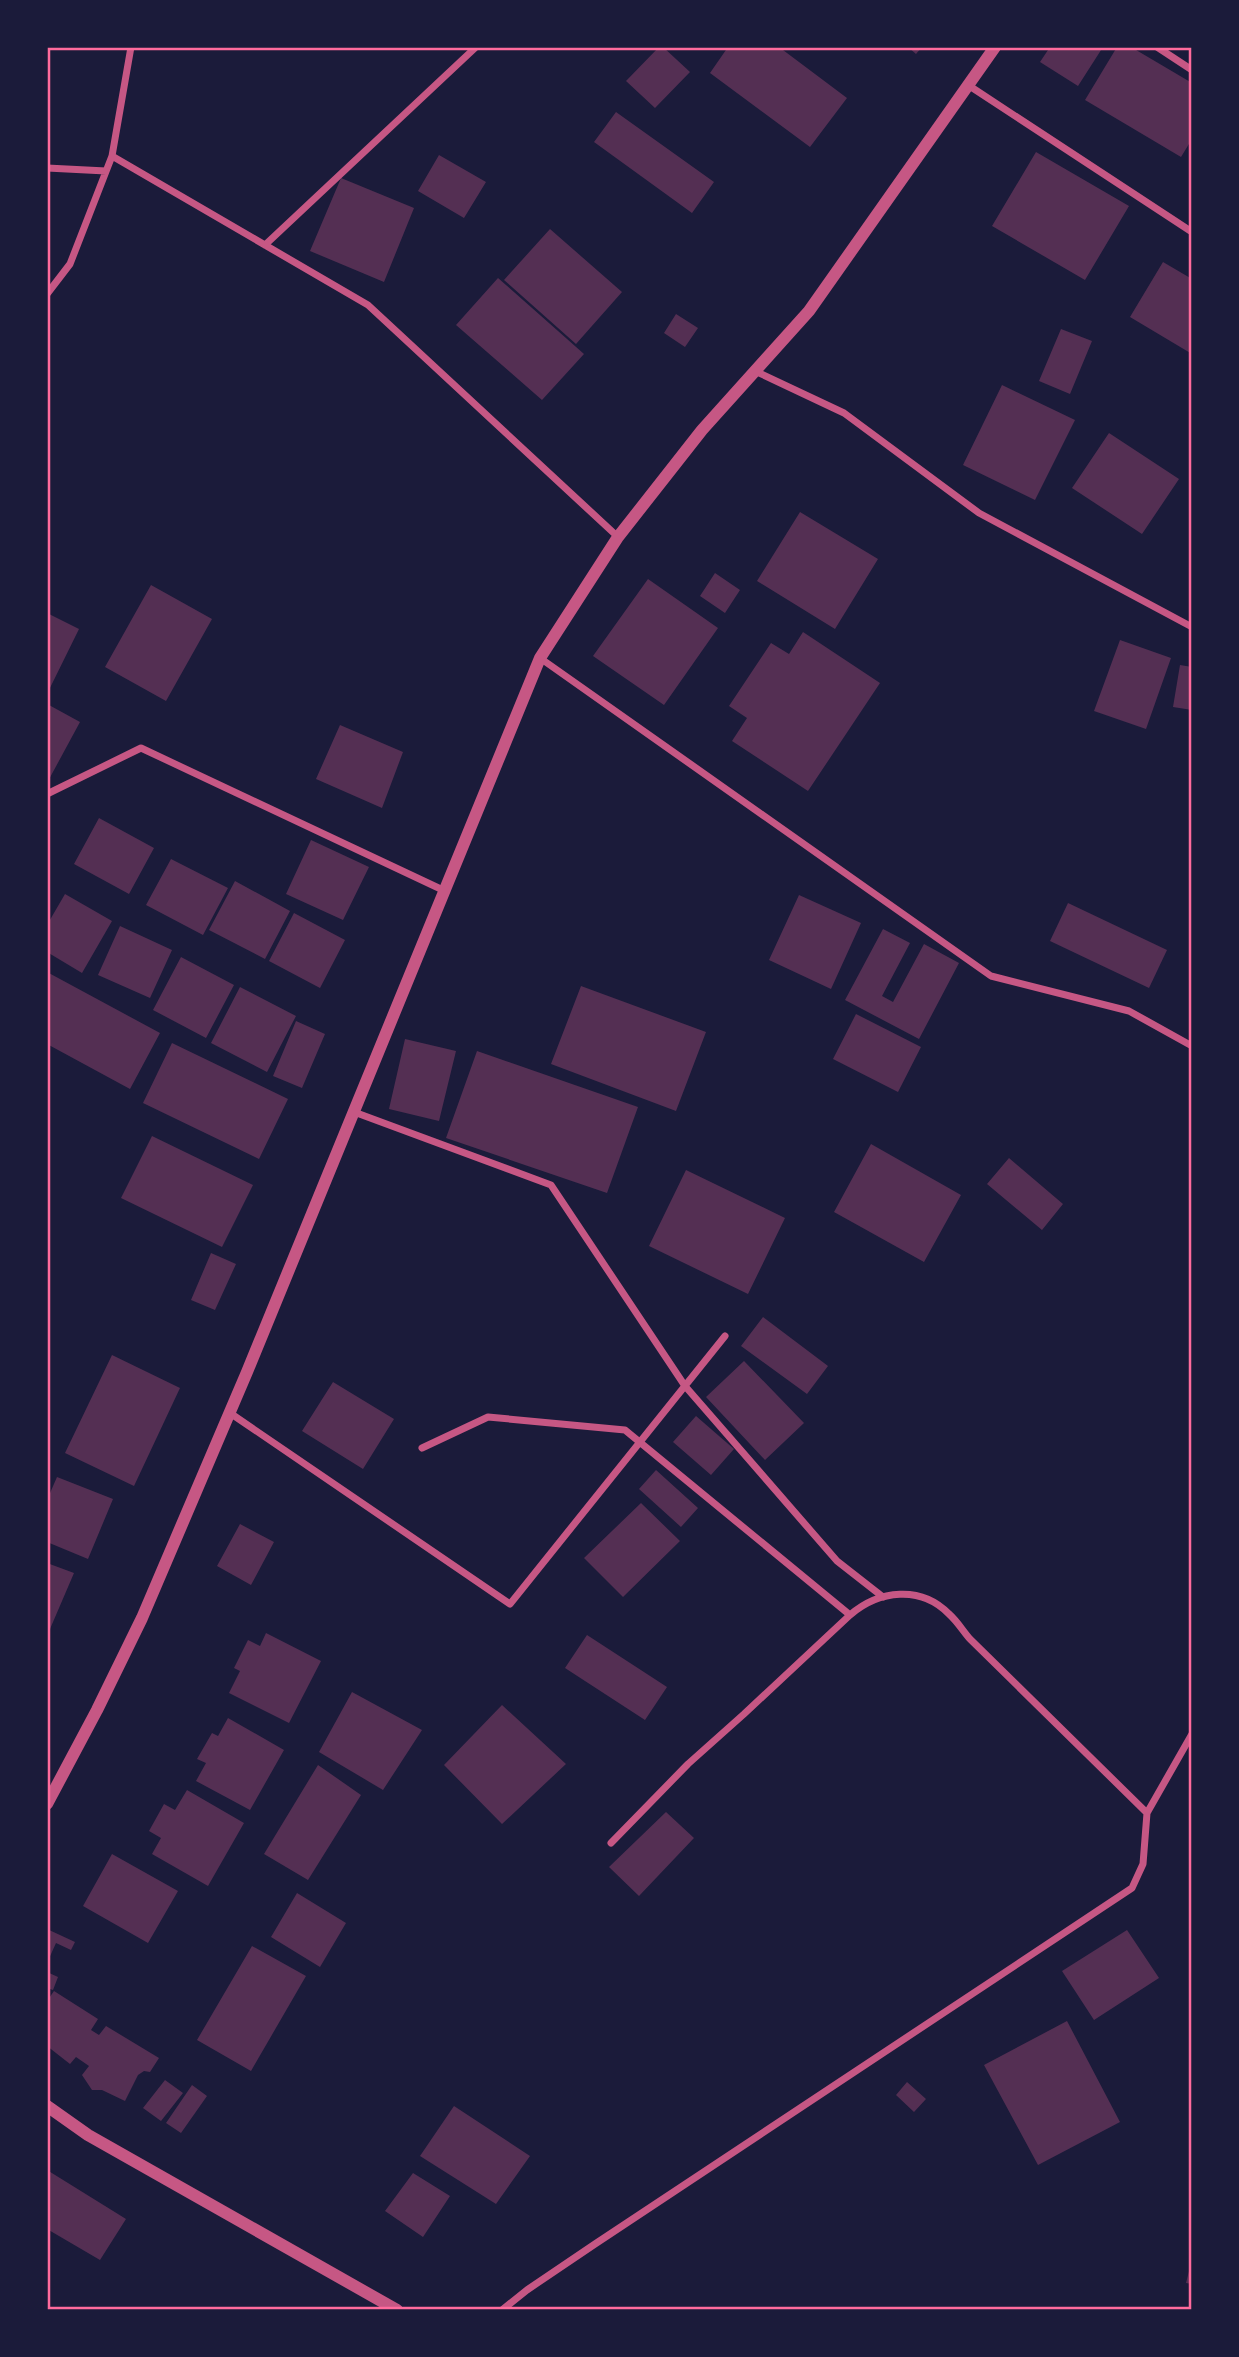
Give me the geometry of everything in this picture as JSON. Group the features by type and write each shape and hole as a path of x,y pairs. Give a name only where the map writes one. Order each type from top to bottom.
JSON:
{"street":[{"path":"47,294 70,264 112,156 131,47"},
{"path":"265,245 476,47"},
{"path":"47,1804 142,1618 230,1413 540,658 618,537 694,440 809,311 995,47"},
{"path":"1157,47 1192,70"},
{"path":"968,85 1192,232"},
{"path":"112,156 368,305 618,537"},
{"path":"47,168 106,171"},
{"path":"755,371 844,413 979,513 1192,627"},
{"path":"540,658 991,976 1129,1011 1192,1046"},
{"path":"47,794 141,748 445,891"},
{"path":"354,1112 551,1185 685,1386 836,1561 883,1597"},
{"path":"230,1413 510,1604 725,1336"},
{"path":"422,1448 488,1417 625,1430 850,1615"},
{"path":"611,1843 688,1764 862,1604 895,1594 918,1594 948,1612 970,1639 1147,1812"},
{"path":"502,2310 595,2244 1132,1888 1143,1864 1147,1812 1192,1734"},
{"path":"47,2106 88,2135 392,2309"}],"building":[{"path":"659,47 663,47 690,72 655,108 626,81"},
{"path":"728,47 779,47 847,98 810,147 710,73"},
{"path":"908,47 922,47 916,54"},
{"path":"1050,47 1103,47 1078,86 1040,62"},
{"path":"1117,47 1131,47 1192,83 1192,139 1181,157 1085,100"},
{"path":"616,112 714,182 692,213 594,142"},
{"path":"1036,152 1129,206 1085,280 992,226"},
{"path":"439,155 486,182 464,218 418,191"},
{"path":"341,178 414,208 384,282 310,251"},
{"path":"550,229 622,292 576,344 504,280"},
{"path":"1163,262 1192,279 1192,354 1130,317"},
{"path":"498,278 584,354 542,400 456,325"},
{"path":"676,314 698,328 685,347 664,333"},
{"path":"1061,329 1092,341 1070,394 1039,381"},
{"path":"1002,385 1075,420 1035,500 963,465"},
{"path":"1109,433 1179,479 1142,534 1072,488"},
{"path":"800,512 878,559 835,629 757,581"},
{"path":"715,573 740,590 725,613 700,596"},
{"path":"648,579 718,628 664,705 593,656"},
{"path":"151,585 212,619 166,701 105,667"},
{"path":"47,613 79,629 47,694"},
{"path":"803,632 880,683 808,791 732,741 747,718 729,706 771,643 789,654"},
{"path":"1120,640 1171,658 1146,729 1094,711"},
{"path":"1180,665 1192,667 1192,710 1173,707"},
{"path":"49,705 80,722 47,783 47,709"},
{"path":"340,725 403,752 382,808 316,779"},
{"path":"99,818 154,848 129,894 74,864"},
{"path":"311,840 369,867 343,920 286,894"},
{"path":"171,859 228,888 203,935 146,905"},
{"path":"235,881 290,911 265,959 209,930"},
{"path":"65,894 112,921 82,973 47,952 47,925"},
{"path":"799,895 861,923 831,989 769,960"},
{"path":"1068,903 1167,950 1149,988 1050,941"},
{"path":"294,913 345,940 320,988 269,961"},
{"path":"120,926 172,950 150,998 98,975"},
{"path":"883,929 910,943 882,996 893,1002 924,944 959,963 919,1039 845,1000"},
{"path":"181,957 234,985 206,1038 153,1010"},
{"path":"47,972 160,1033 130,1089 47,1044"},
{"path":"581,986 706,1032 676,1111 551,1064"},
{"path":"240,987 296,1016 267,1072 211,1043"},
{"path":"856,1014 921,1047 898,1092 833,1059"},
{"path":"296,1021 325,1034 302,1088 273,1076"},
{"path":"405,1039 456,1051 439,1121 389,1109"},
{"path":"172,1043 288,1099 259,1159 143,1103"},
{"path":"477,1051 638,1107 607,1193 446,1138"},
{"path":"152,1136 253,1185 222,1247 121,1198"},
{"path":"871,1144 961,1195 924,1262 834,1212"},
{"path":"1009,1158 1063,1204 1042,1230 987,1184"},
{"path":"686,1170 785,1218 748,1294 649,1246"},
{"path":"211,1253 236,1264 215,1310 191,1300"},
{"path":"763,1317 828,1366 807,1394 741,1346"},
{"path":"112,1355 180,1388 134,1486 65,1453"},
{"path":"744,1361 804,1423 765,1460 706,1397"},
{"path":"333,1382 394,1419 363,1469 302,1431"},
{"path":"696,1416 734,1449 711,1475 673,1442"},
{"path":"656,1470 698,1508 681,1527 639,1489"},
{"path":"57,1477 113,1499 88,1559 47,1542 47,1500"},
{"path":"641,1503 680,1541 623,1597 584,1558"},
{"path":"240,1524 274,1542 251,1585 217,1566"},
{"path":"47,1563 74,1573 47,1636"},
{"path":"266,1633 321,1661 289,1723 229,1693 240,1671 234,1668 248,1640 260,1646"},
{"path":"587,1635 667,1687 645,1720 565,1668"},
{"path":"352,1692 422,1730 383,1790 319,1752"},
{"path":"502,1705 566,1764 502,1824 444,1765"},
{"path":"228,1718 284,1750 250,1810 196,1781 206,1763 197,1759 212,1733 218,1736"},
{"path":"318,1765 361,1795 308,1880 264,1854"},
{"path":"187,1790 244,1823 208,1886 152,1854 161,1838 149,1831 164,1804 175,1810"},
{"path":"666,1812 694,1838 639,1896 609,1867"},
{"path":"112,1854 178,1891 148,1943 83,1906"},
{"path":"297,1893 346,1923 320,1967 271,1937"},
{"path":"47,1929 75,1942 71,1950 56,1943 47,1963"},
{"path":"1127,1930 1159,1978 1094,2020 1062,1971"},
{"path":"252,1946 306,1976 251,2071 197,2040"},
{"path":"47,1972 58,1977 53,1990 47,1988"},
{"path":"54,1991 98,2019 91,2030 99,2035 106,2026 159,2058 150,2072 144,2071 138,2075 125,2101 102,2090 92,2090 82,2075 89,2066 76,2057 70,2064 47,2046 47,2001"},
{"path":"1067,2021 1120,2122 1038,2165 984,2065"},
{"path":"165,2080 183,2093 161,2121 143,2108"},
{"path":"907,2082 926,2099 914,2112 896,2095"},
{"path":"192,2085 207,2096 181,2133 166,2123"},
{"path":"454,2106 530,2156 496,2204 420,2156"},
{"path":"47,2170 126,2219 100,2260 47,2229"},
{"path":"413,2173 450,2196 423,2237 385,2211"},
{"path":"1192,2264 1192,2284 1186,2283"}]}
